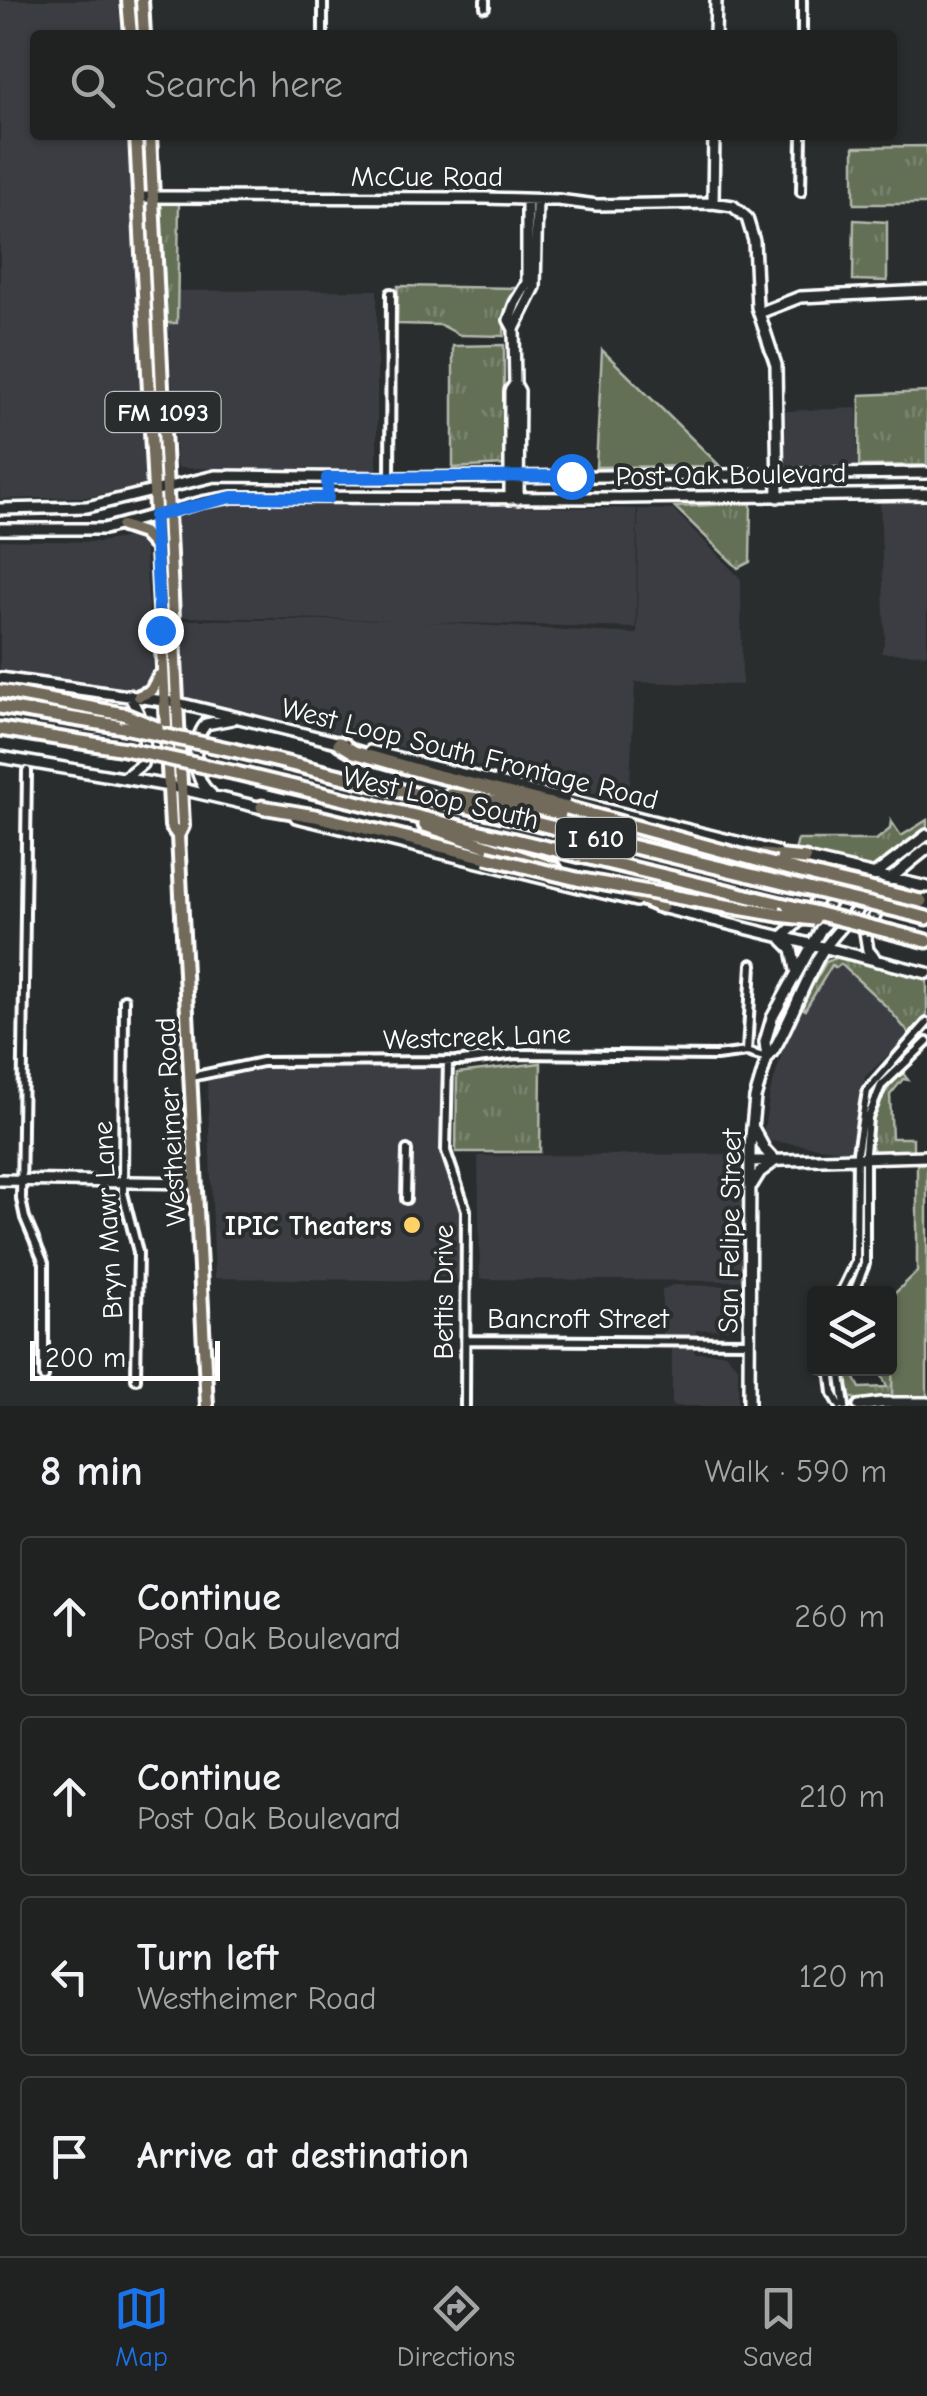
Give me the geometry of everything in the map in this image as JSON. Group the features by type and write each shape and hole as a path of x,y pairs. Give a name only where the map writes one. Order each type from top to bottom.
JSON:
{"highway":[{"path":"0,691 70,703 123,720"},
{"path":"0,707 123,720"},
{"name":"West Loop South","path":"123,720 179,738 927,918"},
{"name":"West Loop South","path":"0,729 125,749 236,773 784,911 927,941"},
{"path":"0,738 42,736"},
{"path":"340,743 354,752 431,774 924,902"},
{"path":"388,787 528,806 641,835 749,854 805,859"},
{"path":"262,807 577,878 698,901 784,911"},
{"path":"394,813 662,907"}],"main road":[{"path":"128,0 131,30"},
{"path":"142,0 144,30"},
{"path":"716,0 716,30"},
{"name":"Westheimer Road","path":"136,140 168,786 171,826 178,836"},
{"name":"Westheimer Road","path":"150,140 182,789 183,826 178,836 206,1406"},
{"path":"714,140 714,203 733,206 747,218 754,241 760,313 776,365 778,496"},
{"name":"McCue Road","path":"140,197 532,200 598,205 714,203"},
{"path":"514,499 510,391 515,384 514,329 510,323 511,312 527,284 532,200"},
{"path":"144,275 158,312"},
{"path":"760,313 800,297 927,291"},
{"path":"148,363 155,396 162,398"},
{"name":"Post Oak Boulevard","path":"0,509 98,505 215,476 642,477 927,472"},
{"path":"642,477 642,498"},
{"path":"327,478 328,498"},
{"name":"Post Oak Boulevard","path":"0,530 97,530 232,497 514,499 927,494"},
{"path":"41,530 54,524 56,508"},
{"path":"122,526 143,533 156,549"},
{"path":"124,778 142,764 146,745 145,727 134,695 154,688 162,670"},
{"name":"West Loop South Frontage Road","path":"0,678 178,702 925,887"},
{"path":"216,797 202,787 200,780 196,758 198,733 206,724 240,718"},
{"path":"0,757 168,786 262,807 927,973"},
{"name":"San Felipe Street","path":"749,1406 752,1125 772,1018 810,944 837,912 874,875 927,835"},
{"path":"878,962 868,950 864,932 884,900 925,887 916,873 923,852"},
{"name":"San Felipe Street","path":"767,1058 774,1054 789,1015 824,948 890,878 923,852"},
{"path":"781,938 810,910 830,881 827,864"},
{"path":"781,938 792,949 796,974"},
{"path":"752,1125 775,1161"},
{"path":"751,1161 927,1156"},
{"path":"750,1187 760,1172 775,1161"},
{"path":"0,1180 195,1183"},
{"path":"859,1406 880,1402 927,1403"}],"street":[{"path":"323,0 323,30"},
{"path":"802,0 802,30"},
{"path":"801,192 802,140"},
{"path":"390,478 391,293"},
{"path":"27,771 21,1180 25,1218 44,1263 44,1377"},
{"path":"747,1052 752,964"},
{"name":"Bryn Mawr Lane","path":"124,999 122,1181 124,1208 138,1252 136,1379"},
{"path":"844,1286 856,1261 867,1091 927,1023"},
{"path":"856,1286 865,1264 861,1160 868,1118 874,1098 927,1042"},
{"name":"Westcreek Lane","path":"190,1077 262,1062 448,1062 516,1054 716,1056 747,1052 767,1058"},
{"path":"894,1058 902,1066"},
{"name":"Bettis Drive","path":"448,1062 446,1151 466,1210 466,1406"},
{"path":"406,1199 407,1150"},
{"name":"Bancroft Street","path":"466,1340 749,1342"},
{"path":"831,1376 833,1394 842,1406"},
{"path":"840,1376 842,1406"}],"shaded area":[{"path":"0,0 118,0 121,30 30,30 30,140 127,140 145,485 87,497 0,499"},
{"path":"377,290 377,471 176,465 167,291"},
{"path":"857,408 857,470 794,469 786,463 785,411"},
{"path":"233,501 637,509 636,628 426,622 637,634 638,509 674,510 741,579 742,685 635,682 629,801 183,696 184,620 393,620 182,617 177,513"},
{"path":"880,501 927,501 927,654 881,653 885,639"},
{"path":"135,536 144,542 155,694 0,674 0,540 99,542"},
{"path":"840,960 911,1033 865,1077 850,1151 762,1140 770,1093 789,1030 826,966"},
{"path":"267,1065 446,1065 445,1157 460,1209 459,1281 215,1278 207,1077"},
{"path":"743,1154 743,1281 480,1279 478,1156"},
{"path":"673,1285 726,1286 739,1297 738,1324 729,1329 696,1330 694,1353 725,1353 738,1367 738,1406 672,1406 672,1335 662,1335 662,1289"}],"green space":[{"path":"927,146 927,204 854,204 854,147"},
{"path":"179,202 177,323 167,323 160,203"},
{"path":"854,220 887,222 887,281 853,280"},
{"path":"398,286 516,288 505,310 504,336 460,335 441,325 397,324"},
{"path":"504,345 504,465 453,468 453,346"},
{"path":"602,350 720,466 596,467"},
{"path":"927,392 927,465 859,466 860,395"},
{"path":"751,503 750,562 738,568 675,507"},
{"path":"927,820 927,828 873,869 795,851 798,840 876,840 890,829 891,821 901,836"},
{"path":"838,957 927,978 927,1015 912,1037 841,964 836,968 832,965 805,1010 800,1006 826,962"},
{"path":"541,1063 540,1152 456,1152 457,1073"},
{"path":"902,1072 908,1080 903,1079 890,1095 892,1138 913,1138 913,1150 875,1153 872,1120 881,1099"},
{"path":"917,1164 927,1164 927,1397 892,1397 892,1376 897,1376 897,1291 917,1272"},
{"path":"846,1376 854,1376 860,1388 887,1387 882,1376 892,1376 892,1397 858,1400 850,1397"}],"place":[{"name":"IPIC Theaters","path":"412,1225"}],"route":[{"path":"160,630 154,516 232,497 328,498 327,478 571,476"}]}
